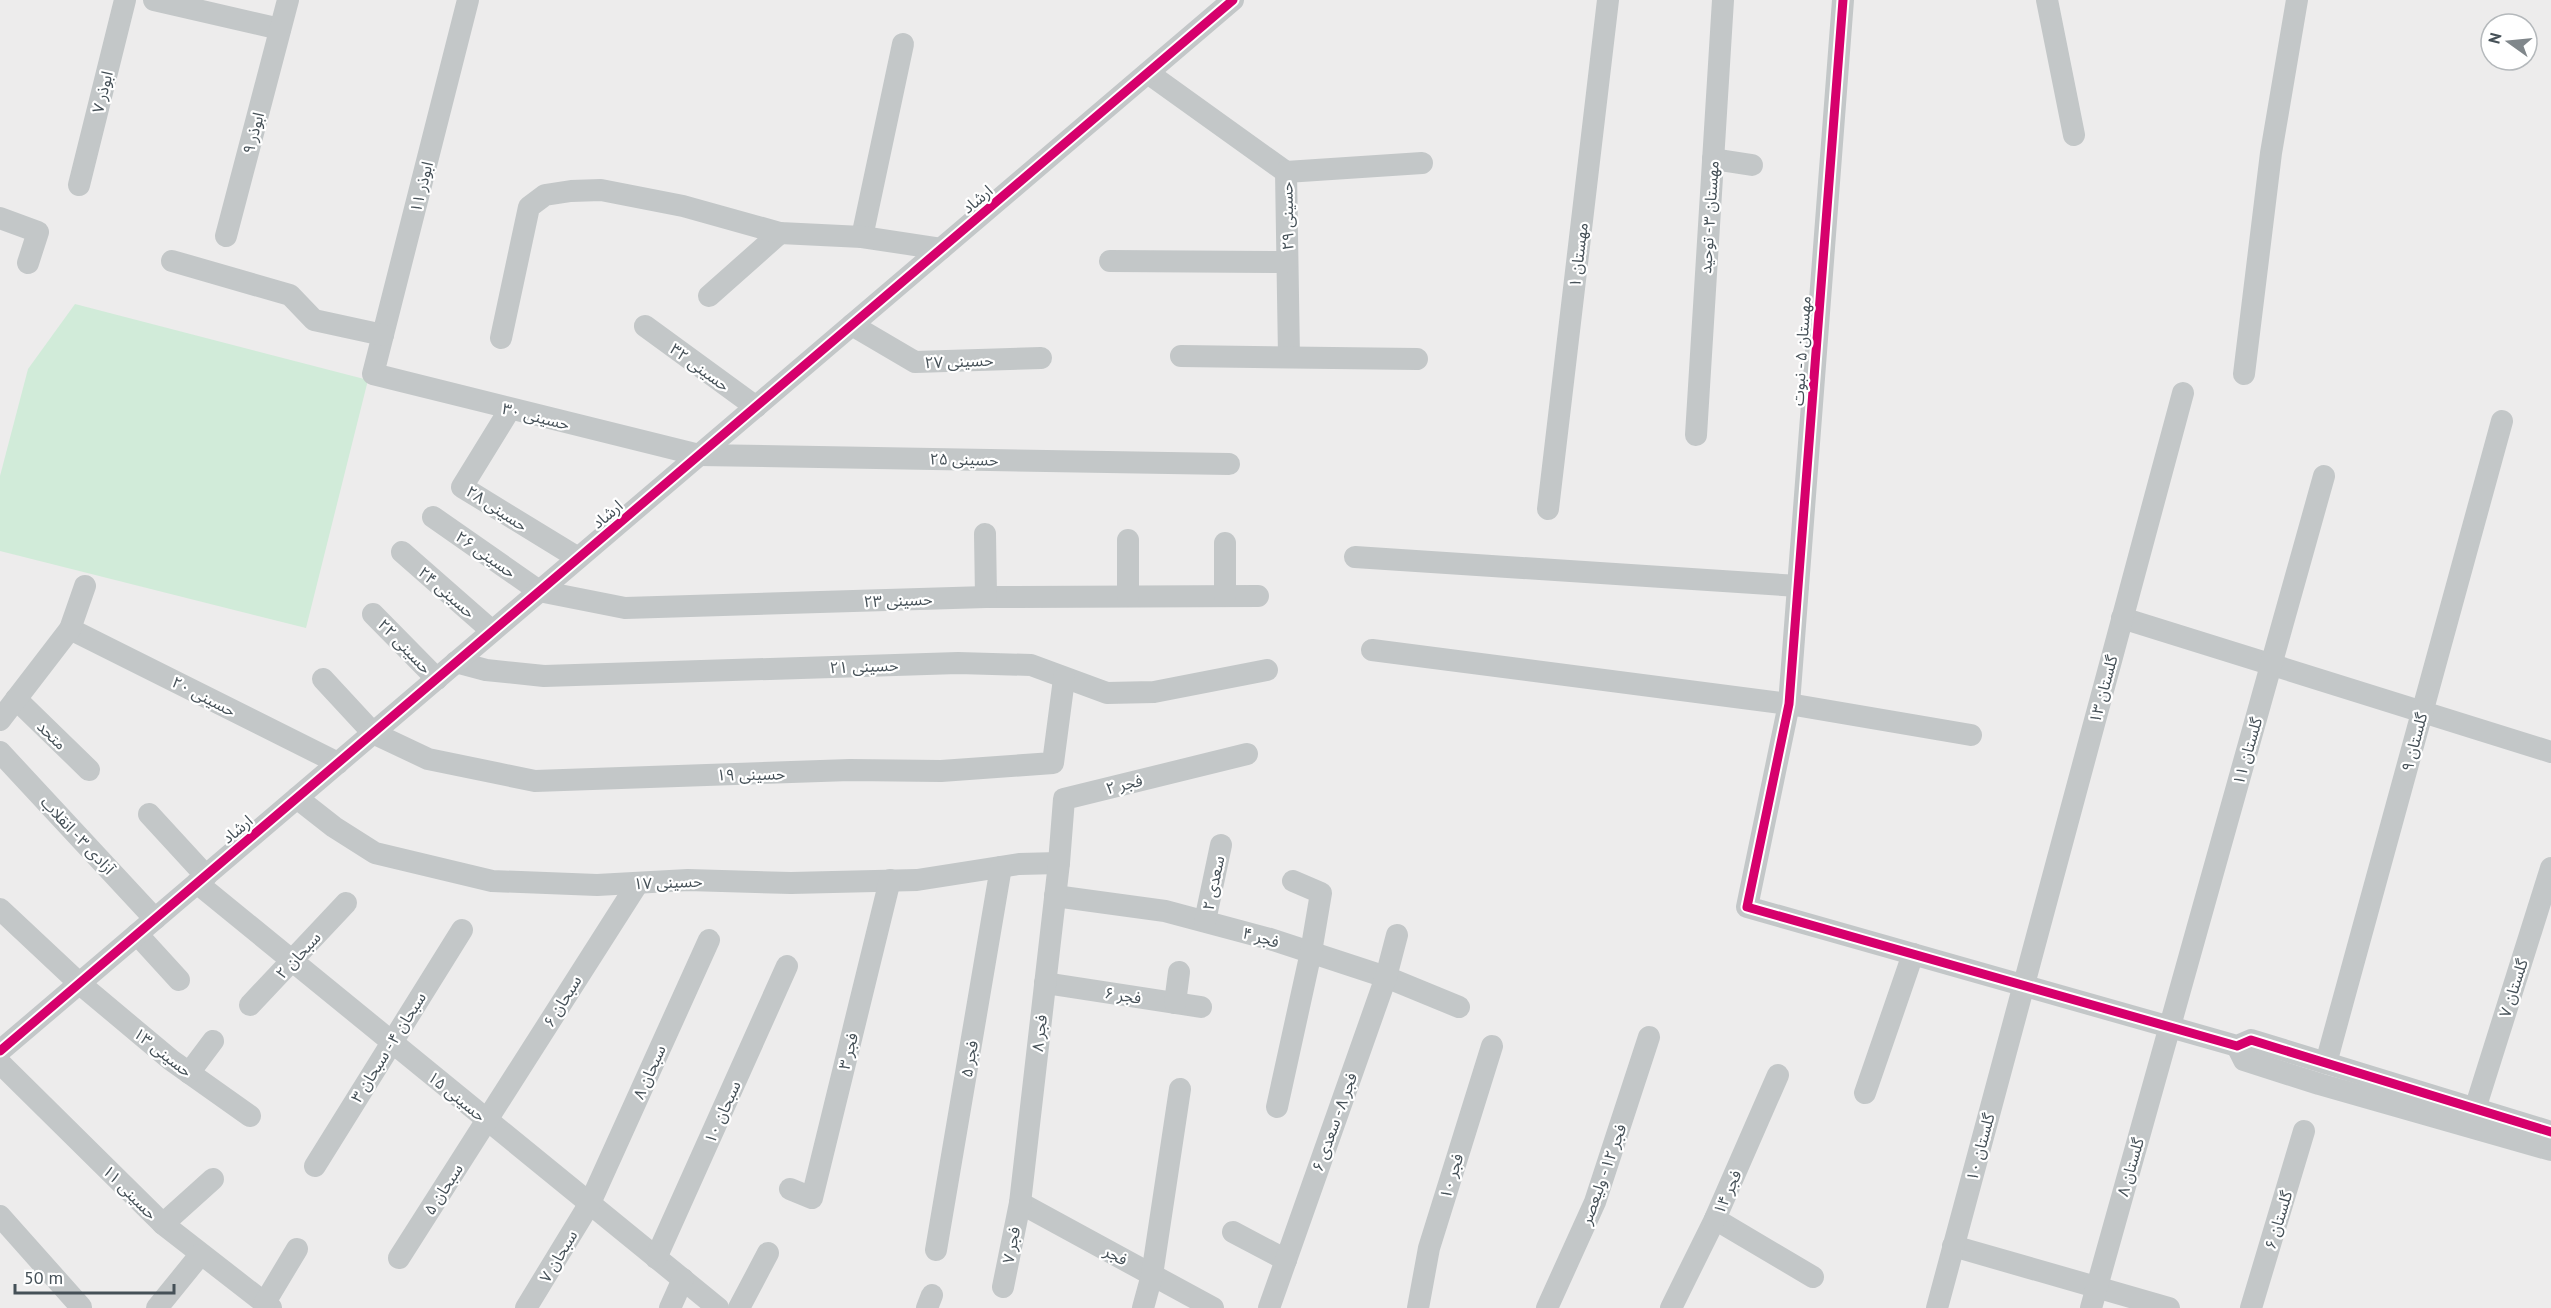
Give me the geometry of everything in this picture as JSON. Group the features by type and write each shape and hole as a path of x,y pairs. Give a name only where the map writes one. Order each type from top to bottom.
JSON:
{"street":[{"name":"ابوذر ۷","path":"79,185 125,0"},
{"path":"154,0 280,29"},
{"name":"ابوذر ۹","path":"226,236 288,0"},
{"name":"ابوذر ۱۱","path":"373,374 468,0"},
{"name":"ارشاد","path":"0,1051 1233,0"},
{"name":"مهستان ۱","path":"1548,509 1608,0"},
{"name":"مهستان ۳ - توحید","path":"1696,435 1723,0"},
{"name":"مهستان ۵ - نبوت","path":"1843,0 1789,704 1747,907 1913,954"},
{"path":"2047,0 2074,135"},
{"path":"2244,374 2271,153 2297,0"},
{"path":"862,237 903,44"},
{"name":"حسینی ۲۹","path":"1148,73 1286,172 1290,357"},
{"path":"1713,159 1752,165"},
{"path":"1286,172 1422,163"},
{"path":"501,338 529,207 545,195 601,190 683,206 780,233 862,237 941,249"},
{"path":"0,218 38,232 28,263"},
{"path":"709,296 780,233"},
{"path":"172,261 290,295 314,320 383,335"},
{"path":"1110,261 1287,262"},
{"name":"حسینی ۲۷","path":"852,325 915,362 1041,358"},
{"name":"حسینی ۳۲","path":"645,326 756,407"},
{"path":"1181,356 1418,359"},
{"name":"حسینی ۳۰","path":"373,374 510,410 699,455"},
{"name":"گلستان ۱۳","path":"2023,986 2183,393"},
{"name":"حسینی ۲۸","path":"510,410 462,487 578,558"},
{"name":"گلستان ۹","path":"2326,1063 2502,421"},
{"name":"حسینی ۲۵","path":"699,455 1229,464"},
{"name":"گلستان ۱۱","path":"2169,1027 2324,476"},
{"name":"حسینی ۲۶","path":"433,517 539,591"},
{"path":"985,534 986,597"},
{"path":"1128,540 1128,596"},
{"path":"1225,543 1225,596"},
{"name":"حسینی ۲۴","path":"402,552 492,632"},
{"path":"1355,557 1798,586"},
{"path":"0,720 70,629 85,586"},
{"name":"حسینی ۲۳","path":"539,591 625,608 986,597 1258,596"},
{"name":"حسینی ۲۲","path":"374,614 437,679"},
{"path":"2122,618 2551,752"},
{"name":"حسینی ۲۰","path":"70,629 338,763"},
{"path":"1372,650 1789,704 1971,735"},
{"name":"حسینی ۲۱","path":"456,662 486,670 544,676 958,663 1031,665 1107,693 1154,692 1267,670"},
{"path":"323,679 373,733"},
{"name":"حسینی ۱۹","path":"373,733 428,759 535,781 850,770 941,771 1053,763 1064,679"},
{"name":"متحد","path":"16,699 89,770"},
{"name":"آزادی ۳ - انقلاب","path":"0,752 155,919"},
{"name":"فجر ۲","path":"1059,863 1064,800 1247,754"},
{"name":"حسینی ۱۷","path":"297,798 334,827 375,853 492,881 597,885 688,880 791,883 917,880 1001,867 1059,863"},
{"name":"حسینی ۱۵","path":"149,814 201,880 292,961 718,1308"},
{"name":"سعدی ۲","path":"1205,921 1221,845"},
{"name":"فجر ۸","path":"1020,1203 1059,863"},
{"name":"فجر ۵","path":"936,1250 1001,867"},
{"name":"گلستان ۷","path":"2475,1109 2551,868"},
{"name":"فجر ۳","path":"790,1189 812,1198 890,880"},
{"path":"1276,1107 1311,952 1321,894 1293,881"},
{"name":"سبحان ۶","path":"487,1120 638,883"},
{"name":"فجر ۴","path":"1055,896 1165,910 1311,952 1386,977 1459,1006"},
{"name":"سبحان ۲","path":"250,1005 346,903"},
{"name":"حسینی ۱۳","path":"0,909 79,983 189,1073 250,1116"},
{"name":"سبحان ۴ - سبحان ۳","path":"315,1166 462,930"},
{"path":"137,934 179,980"},
{"name":"فجر ۸ - سعدی ۶","path":"1269,1308 1386,977 1397,935"},
{"name":"سبحان ۸","path":"590,1203 709,940"},
{"path":"1865,1093 1913,954 2237,1046 2251,1040 2551,1132"},
{"name":"سبحان ۱۰","path":"656,1258 787,966"},
{"path":"1175,1003 1179,972"},
{"name":"فجر ۶","path":"1045,983 1201,1007"},
{"name":"گلستان ۱۰","path":"1937,1308 2023,986"},
{"name":"گلستان ۸","path":"2094,1298 2169,1027"},
{"name":"فجر ۱۲ - ولیعصر","path":"1547,1308 1595,1202 1649,1036"},
{"path":"189,1073 213,1041"},
{"name":"فجر ۱۰","path":"1418,1308 1429,1248 1492,1046"},
{"path":"2237,1046 2244,1060 2319,1084 2551,1150"},
{"name":"حسینی ۱۱","path":"0,1063 163,1224 268,1306"},
{"name":"فجر ۱۴","path":"1671,1308 1715,1219 1778,1075"},
{"path":"1143,1308 1152,1275 1180,1089"},
{"name":"سبحان ۵","path":"399,1258 487,1120"},
{"name":"گلستان ۶","path":"2251,1308 2304,1131"},
{"path":"163,1224 213,1179"},
{"name":"سبحان ۷","path":"526,1308 590,1203"},
{"name":"فجر","path":"1020,1203 1213,1308"},
{"name":"فجر ۷","path":"1003,1287 1020,1203"},
{"path":"0,1216 81,1307"},
{"path":"1715,1219 1813,1277"},
{"path":"1233,1232 1286,1260"},
{"path":"1953,1246 2094,1298 2169,1308"},
{"path":"268,1306 297,1249"},
{"path":"739,1308 768,1253"},
{"path":"157,1308 200,1255"},
{"path":"670,1308 683,1279"}],"green space":[{"path":"75,304 368,380 306,628 0,551 0,476 28,369"}],"cycle path":[{"path":"0,1051 1233,0"},
{"path":"1843,0 1789,704 1747,907 2237,1046 2251,1040 2551,1132"}]}
